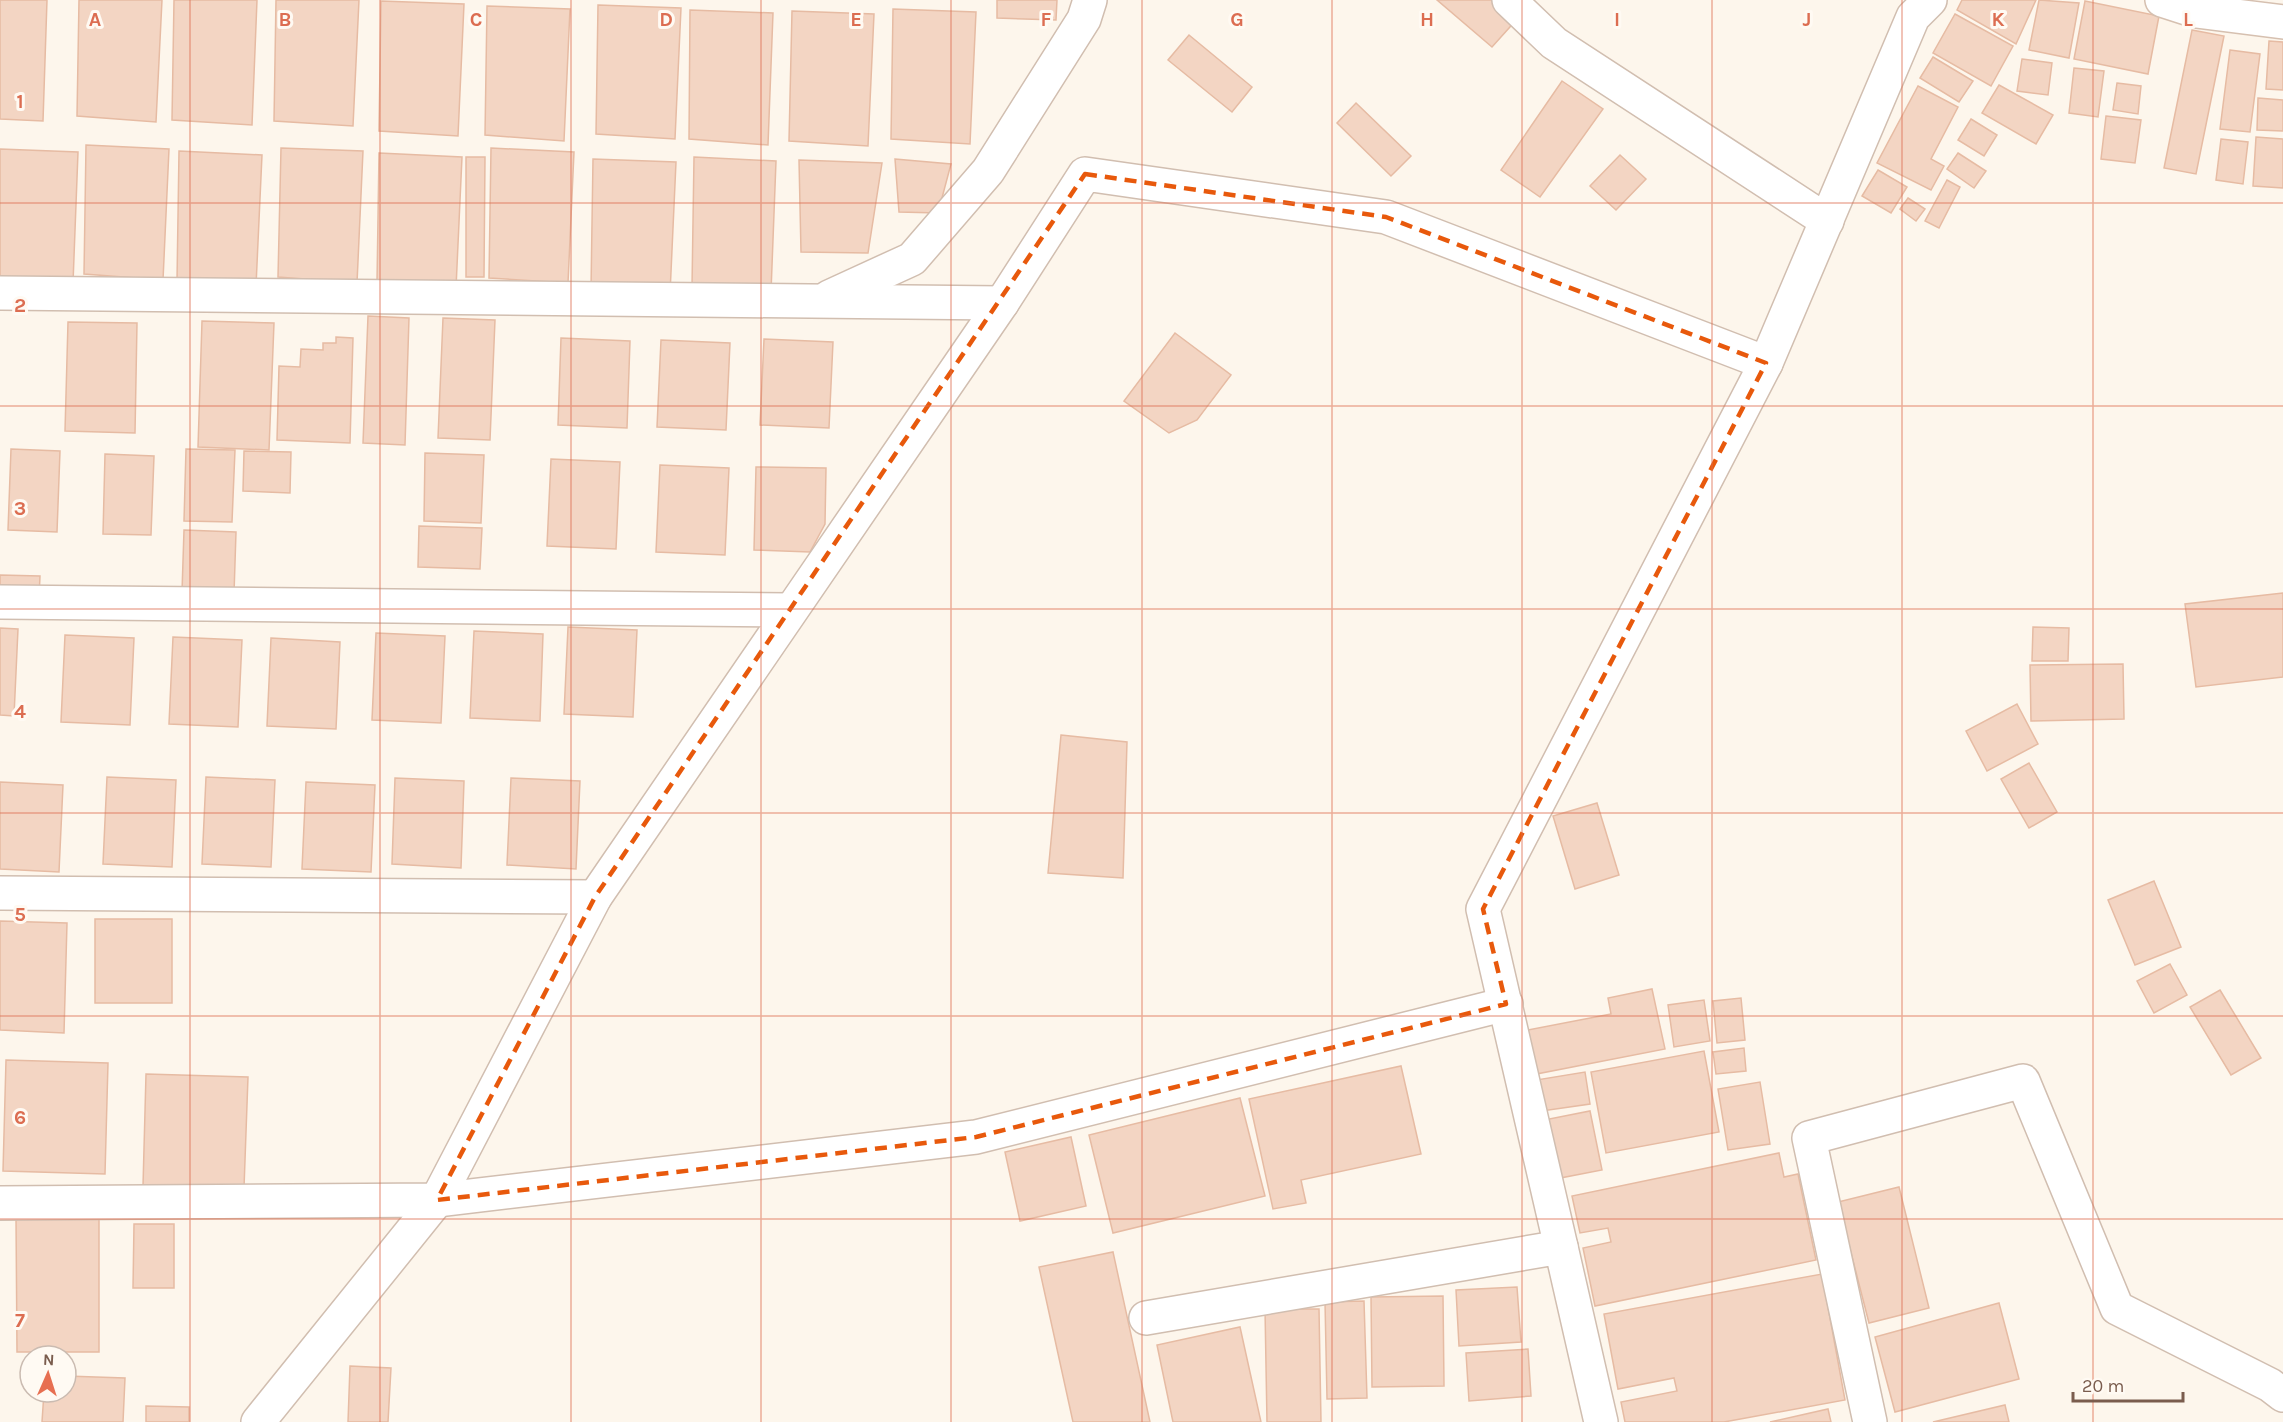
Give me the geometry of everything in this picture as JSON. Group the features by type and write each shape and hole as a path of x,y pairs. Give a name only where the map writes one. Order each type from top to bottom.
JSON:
{"street":[{"path":"819,301 912,259 988,171 1084,19 1090,0"},
{"path":"1509,0 1554,43 1827,221"},
{"path":"1601,1422 1483,909 1766,363 1913,17 1930,0"},
{"path":"2162,0 2196,11 2283,22"},
{"path":"258,1422 437,1200 595,897 789,610 1002,303 1085,174 1386,217 1766,363"},
{"path":"0,293 1002,303"},
{"path":"0,602 789,610"},
{"path":"0,893 595,897"},
{"path":"0,1203 437,1200 976,1137 1506,1004"},
{"path":"1870,1422 1809,1138 2023,1081 2117,1308 2270,1385 2283,1395"},
{"path":"1146,1318 1561,1247"}],"highlighted area":[{"path":"1085,174 1386,217 1766,363 1483,909 1506,1004 976,1137 437,1200 595,897"}],"building":[{"path":"0,0 47,0 43,121 0,119"},
{"path":"79,0 162,0 156,122 77,116"},
{"path":"174,0 257,0 252,125 172,120"},
{"path":"276,0 359,0 353,126 274,121"},
{"path":"997,0 1057,0 1056,20 997,18"},
{"path":"1437,0 1497,0 1518,18 1492,47"},
{"path":"1962,0 2036,0 2016,44 1957,10"},
{"path":"2039,0 2079,3 2069,58 2029,50"},
{"path":"381,1 464,4 458,136 379,131"},
{"path":"2085,1 2159,16 2148,74 2074,59"},
{"path":"598,5 681,8 675,139 596,134"},
{"path":"487,6 570,9 564,141 485,135"},
{"path":"893,9 976,12 970,144 891,139"},
{"path":"690,10 773,13 768,145 689,139"},
{"path":"792,11 874,14 868,146 789,141"},
{"path":"1955,14 2013,46 1991,86 1933,53"},
{"path":"2192,30 2224,36 2196,174 2164,168"},
{"path":"1189,35 1252,87 1232,112 1168,60"},
{"path":"2269,41 2283,42 2283,90 2266,89"},
{"path":"2230,50 2260,54 2250,132 2220,129"},
{"path":"1933,57 1973,81 1959,102 1920,78"},
{"path":"2022,59 2052,63 2048,95 2017,91"},
{"path":"2074,68 2104,71 2098,117 2069,113"},
{"path":"1562,81 1603,109 1540,197 1501,170"},
{"path":"2117,83 2141,86 2138,114 2113,110"},
{"path":"1999,85 2053,115 2036,144 1982,113"},
{"path":"1918,86 1958,107 1931,159 1944,166 1931,190 1877,163"},
{"path":"2258,98 2283,100 2283,131 2257,130"},
{"path":"1356,103 1411,156 1391,176 1337,123"},
{"path":"2106,116 2141,120 2135,163 2101,159"},
{"path":"1971,119 1997,135 1984,156 1958,140"},
{"path":"2256,137 2283,139 2283,188 2253,186"},
{"path":"2221,139 2248,142 2243,184 2216,180"},
{"path":"86,145 169,149 163,280 84,274"},
{"path":"281,148 363,151 357,283 278,277"},
{"path":"491,148 574,152 568,283 489,278"},
{"path":"0,149 78,152 73,283 0,279"},
{"path":"179,151 262,155 256,286 177,281"},
{"path":"379,153 462,157 456,288 377,282"},
{"path":"1958,153 1986,171 1974,188 1947,169"},
{"path":"1620,155 1646,179 1616,210 1590,186"},
{"path":"466,157 485,157 484,277 466,277"},
{"path":"694,157 776,161 771,292 692,287"},
{"path":"593,159 676,162 670,294 591,289"},
{"path":"895,159 951,164 938,213 899,212"},
{"path":"799,160 882,163 868,253 801,252"},
{"path":"1878,170 1907,187 1891,213 1862,196"},
{"path":"1947,180 1960,187 1939,228 1925,221"},
{"path":"1908,198 1925,209 1916,221 1900,209"},
{"path":"368,316 409,318 405,445 363,443"},
{"path":"443,318 495,320 490,440 438,438"},
{"path":"202,321 274,323 269,450 198,447"},
{"path":"68,322 137,323 135,433 65,431"},
{"path":"1175,333 1231,375 1197,420 1169,433 1124,401"},
{"path":"336,337 353,338 350,443 277,440 279,366 300,367 301,349 323,350 323,343 336,343"},
{"path":"561,338 630,341 627,428 558,425"},
{"path":"764,339 833,342 829,428 760,425"},
{"path":"661,340 730,343 726,430 657,427"},
{"path":"11,449 60,451 57,532 8,530"},
{"path":"186,449 235,450 232,522 184,521"},
{"path":"244,451 291,452 290,493 243,491"},
{"path":"425,453 484,455 481,523 424,521"},
{"path":"105,454 154,456 151,535 103,534"},
{"path":"551,459 620,462 616,549 547,546"},
{"path":"660,465 729,468 725,555 656,552"},
{"path":"756,467 826,468 825,524 810,552 754,550"},
{"path":"419,526 482,528 480,569 418,567"},
{"path":"184,530 236,532 234,594 182,592"},
{"path":"0,575 40,576 39,598 0,597"},
{"path":"2283,593 2283,677 2196,687 2185,604"},
{"path":"568,627 637,630 633,717 564,714"},
{"path":"2033,627 2069,628 2068,661 2032,661"},
{"path":"0,628 18,629 14,716 0,715"},
{"path":"474,631 543,634 540,721 470,718"},
{"path":"376,633 445,636 441,723 372,720"},
{"path":"65,635 134,638 130,725 61,722"},
{"path":"173,637 242,640 238,727 169,724"},
{"path":"271,638 340,642 336,729 267,726"},
{"path":"2123,664 2124,719 2031,721 2030,665"},
{"path":"2017,704 2038,744 1987,771 1966,731"},
{"path":"1061,735 1127,742 1123,878 1048,873"},
{"path":"2029,763 2057,812 2029,828 2001,779"},
{"path":"107,777 176,780 172,867 103,864"},
{"path":"206,777 275,780 271,867 202,864"},
{"path":"395,778 464,781 461,868 392,864"},
{"path":"511,778 580,781 576,869 507,865"},
{"path":"0,782 63,785 59,872 0,869"},
{"path":"306,782 375,785 371,872 302,869"},
{"path":"1597,803 1619,875 1575,889 1553,816"},
{"path":"2154,881 2181,947 2135,965 2108,900"},
{"path":"95,919 172,919 172,1003 95,1003"},
{"path":"0,921 67,923 64,1033 0,1030"},
{"path":"2170,964 2187,995 2154,1013 2137,981"},
{"path":"1652,989 1665,1049 1526,1076 1517,1032 1611,1014 1608,998"},
{"path":"2220,990 2261,1058 2231,1075 2190,1007"},
{"path":"1741,998 1745,1040 1717,1043 1713,1001"},
{"path":"1704,1000 1710,1041 1674,1047 1668,1005"},
{"path":"1744,1048 1746,1071 1716,1074 1713,1052"},
{"path":"1704,1051 1719,1132 1606,1153 1591,1072"},
{"path":"6,1060 108,1063 105,1174 3,1171"},
{"path":"1401,1066 1421,1154 1301,1180 1306,1203 1273,1209 1249,1099"},
{"path":"1585,1072 1590,1104 1535,1112 1530,1081"},
{"path":"146,1074 248,1077 244,1188 143,1186"},
{"path":"1760,1082 1770,1144 1728,1150 1718,1089"},
{"path":"1240,1098 1265,1196 1113,1233 1089,1135"},
{"path":"1590,1111 1602,1170 1555,1179 1544,1120"},
{"path":"1071,1137 1086,1206 1020,1221 1005,1152"},
{"path":"1779,1153 1784,1177 1798,1174 1816,1260 1595,1306 1583,1248 1611,1242 1608,1228 1580,1233 1572,1196"},
{"path":"1899,1187 1929,1308 1869,1323 1838,1202"},
{"path":"16,1218 99,1218 99,1352 78,1352 78,1344 18,1344 17,1352"},
{"path":"134,1224 174,1224 174,1288 133,1288"},
{"path":"1113,1252 1150,1422 1073,1422 1039,1267"},
{"path":"1822,1274 1845,1400 1724,1422 1625,1422 1621,1402 1677,1391 1674,1378 1618,1389 1604,1314"},
{"path":"1517,1287 1521,1342 1459,1346 1456,1290"},
{"path":"1443,1296 1444,1386 1372,1387 1371,1297"},
{"path":"1364,1301 1367,1398 1327,1399 1325,1302"},
{"path":"1999,1303 2019,1379 1895,1412 1875,1337"},
{"path":"1265,1309 1319,1309 1321,1422 1267,1422"},
{"path":"1240,1327 1261,1422 1173,1422 1157,1345"},
{"path":"1528,1349 1531,1396 1469,1401 1466,1353"},
{"path":"350,1366 391,1368 388,1422 348,1422"},
{"path":"78,1376 125,1378 123,1422 42,1422 43,1404 78,1404"},
{"path":"2005,1405 2009,1422 1933,1422"},
{"path":"146,1406 189,1407 189,1422 146,1422"},
{"path":"1828,1409 1831,1422 1770,1422"}]}
